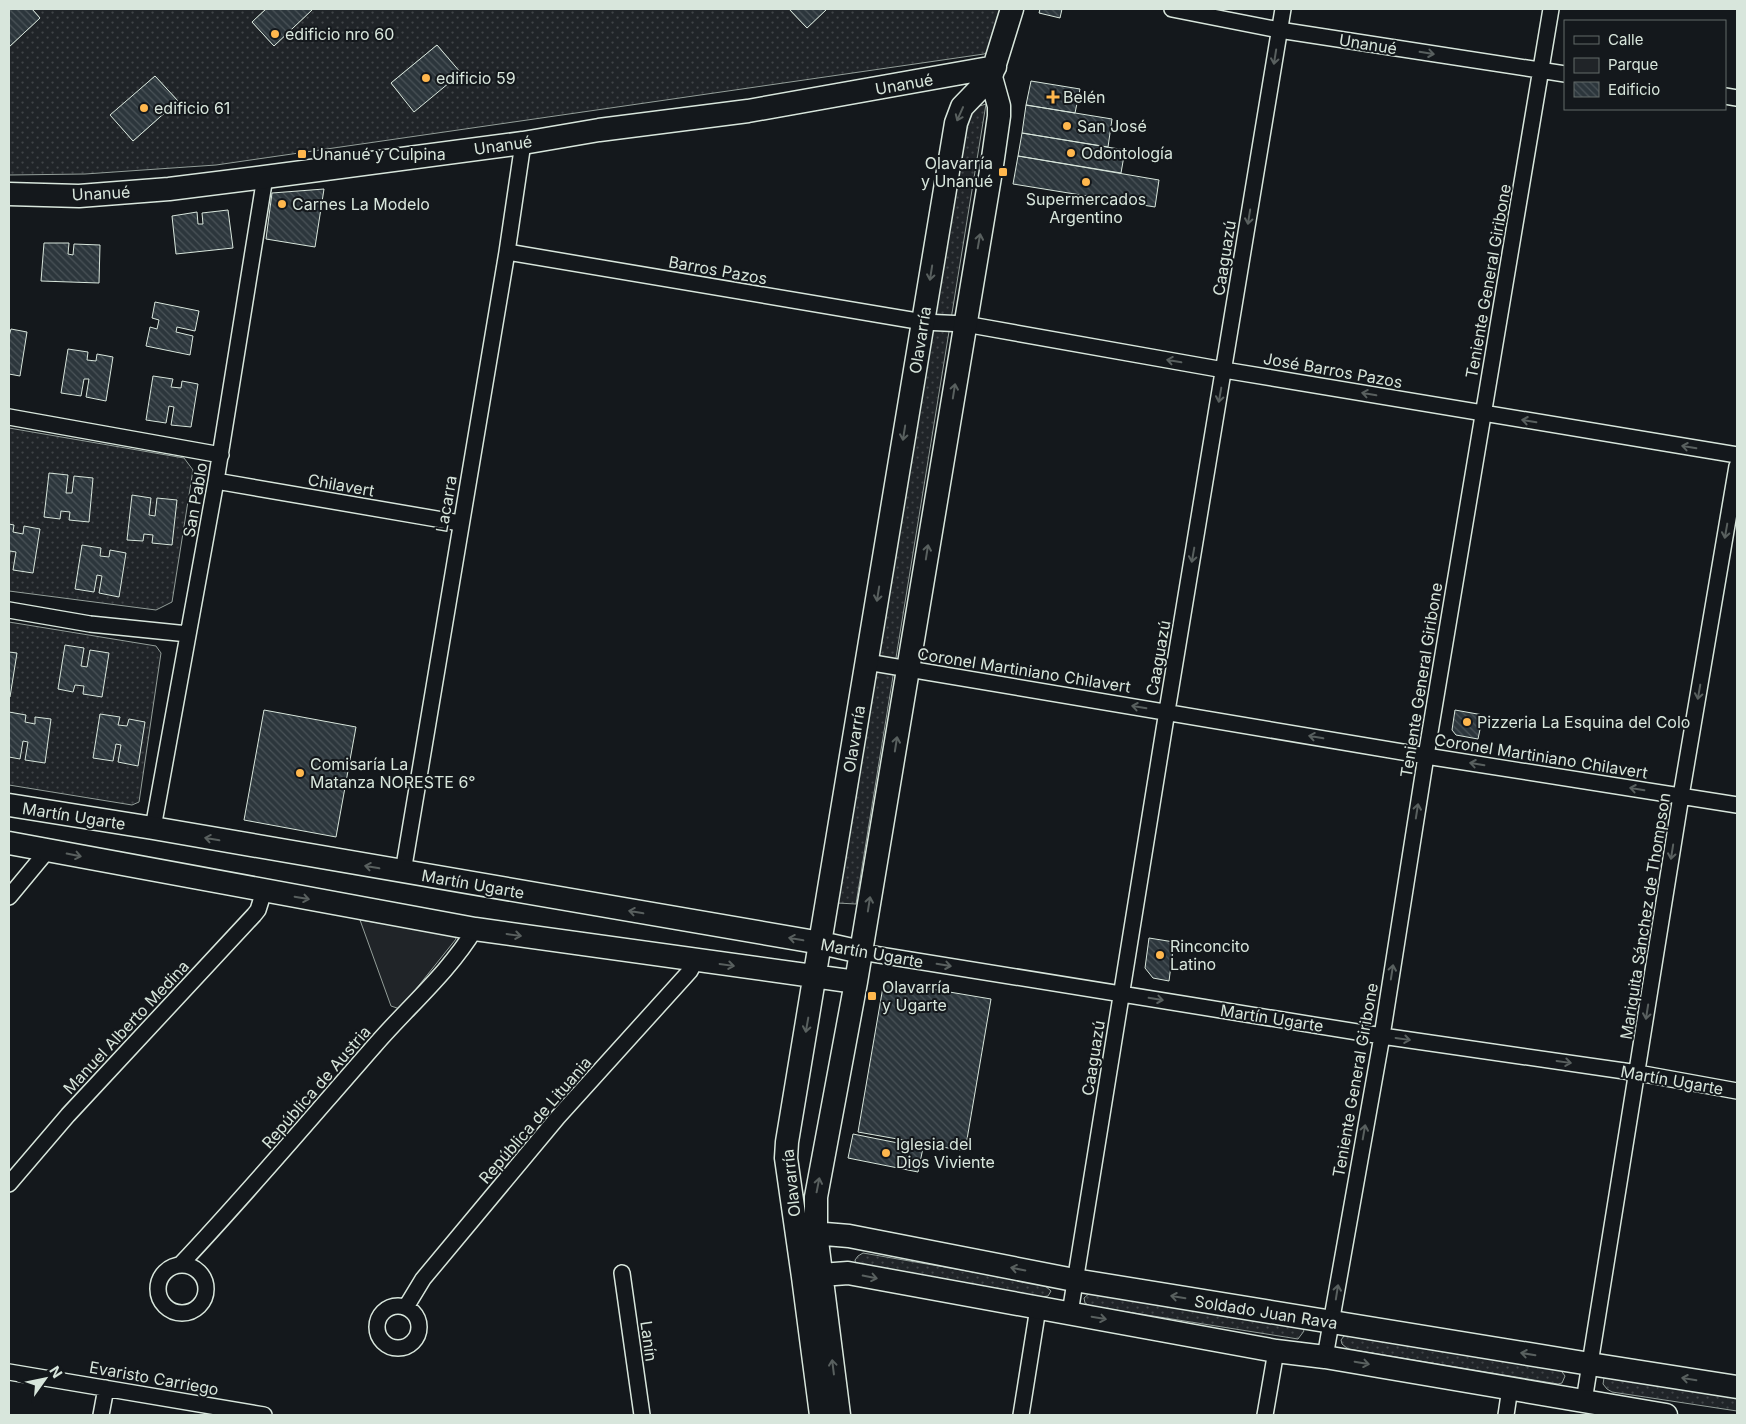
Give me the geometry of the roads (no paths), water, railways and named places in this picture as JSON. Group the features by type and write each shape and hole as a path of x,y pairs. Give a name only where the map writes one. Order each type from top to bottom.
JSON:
{"street":[{"name":"Olavarría","path":"839,1415 806,1232 786,1158 787,1142 956,123 962,107 993,72 1012,9"},
{"name":"Unanué","path":"1172,9 1279,30 1564,74"},
{"name":"Caaguazú","path":"1070,1313 1283,9"},
{"name":"Teniente General Giribone","path":"1325,1357 1382,1036 1426,756 1551,9"},
{"name":"Olavarría","path":"806,1232 816,1197 856,982 999,116 993,72"},
{"name":"Unanué","path":"9,194 80,196 169,189 523,143 599,130 748,111 993,72"},
{"name":"Lacarra","path":"403,872 460,523 507,252 523,143"},
{"name":"San Pablo","path":"153,828 216,481 265,177"},
{"name":"Barros Pazos","path":"507,252 923,322"},
{"name":"José Barros Pazos","path":"923,322 965,324 1224,370 1737,455"},
{"path":"9,417 220,455"},
{"name":"Mariquita Sánchez de Thompson","path":"1584,1401 1681,796 1737,466"},
{"name":"Chilavert","path":"216,481 460,523"},
{"path":"9,610 90,624 188,634"},
{"name":"Coronel Martiniano Chilavert","path":"866,662 1167,711 1426,756 1737,805"},
{"name":"Martín Ugarte","path":"9,805 821,943 861,952 1382,1036 1638,1073 1737,1091"},
{"name":"Martín Ugarte","path":"9,843 475,929 856,982"},
{"path":"9,898 48,850"},
{"name":"Manuel Alberto Medina","path":"9,1184 74,1108 254,915 258,910 264,891"},
{"name":"República de Austria","path":"180,1265 463,948 475,929"},
{"name":"República de Lituania","path":"406,1307 423,1279 558,1117 690,972 696,960"},
{"name":"Soldado Juan Rava","path":"806,1232 849,1236 1074,1280 1737,1387"},
{"name":"Lanín","path":"622,1272 642,1415"},
{"path":"813,1276 848,1272 1276,1351 1325,1357 1666,1415"},
{"name":"Olavarría","path":"813,1276 821,1415"},
{"path":"1021,1415 1038,1308"},
{"path":"1264,1415 1276,1351"},
{"name":"Evaristo Carriego","path":"9,1372 264,1415"},
{"path":"101,1415 106,1388"},
{"path":"1506,1415 1510,1388"}],"place":[{"name":"edificio nro 60","path":"275,34"},
{"name":"edificio 59","path":"426,78"},
{"name":"Belén","path":"1053,97"},
{"name":"edificio 61","path":"144,108"},
{"name":"San José","path":"1067,126"},
{"name":"Odontología","path":"1071,153"},
{"name":"Unanué y Culpina","path":"302,154"},
{"name":"Olavarría y Unanué","path":"1003,172"},
{"name":"Supermercados Argentino","path":"1086,182"},
{"name":"Carnes La Modelo","path":"282,204"},
{"name":"Pizzeria La Esquina del Colo","path":"1467,722"},
{"name":"Comisaría La Matanza NORESTE 6°","path":"300,773"},
{"name":"Rinconcito Latino","path":"1160,955"},
{"name":"Olavarría y Ugarte","path":"872,996"},
{"name":"Iglesia del Dios Viviente","path":"886,1153"}]}
